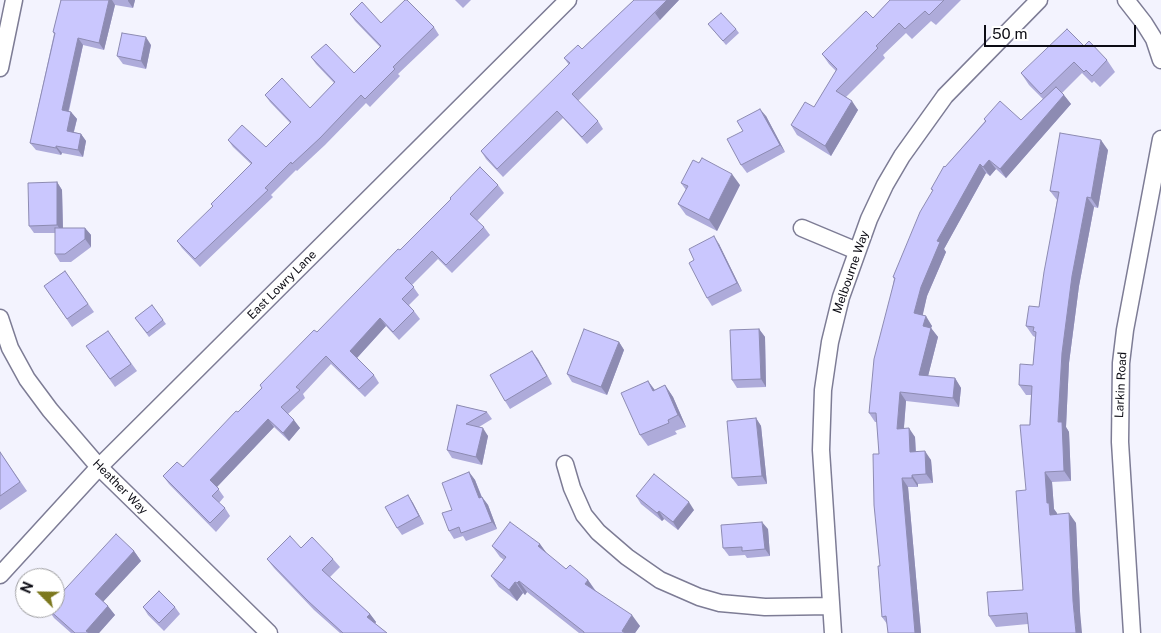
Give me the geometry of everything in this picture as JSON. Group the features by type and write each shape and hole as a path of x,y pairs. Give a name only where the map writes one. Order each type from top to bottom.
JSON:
{"street":[{"path":"0,68 14,0"},
{"name":"East Lowry Lane","path":"0,576 98,467 568,0"},
{"name":"Melbourne Way","path":"833,633 821,450 822,390 840,297 869,219 885,185 922,126 945,96 1039,0"},
{"path":"1126,0 1154,39 1161,60"},
{"name":"Larkin Road","path":"1132,633 1120,442 1121,363 1161,139"},
{"path":"802,228 857,251"},
{"name":"Heather Way","path":"0,318 10,348 27,379 50,410 98,467 269,633"},
{"path":"565,464 572,488 584,515 598,532 627,557 660,580 699,597 720,603 765,608 831,606"}],"building":[{"path":"61,0 109,0 99,43 78,38 62,110 71,112 67,131 81,134 78,150 30,143"},
{"path":"405,0 434,27 393,67 395,69 365,99 361,95 320,138 292,164 291,162 265,188 268,190 195,259 177,241 213,206 211,204 252,163 228,140 242,125 266,147 291,122 265,95 282,78 310,108 335,82 311,57 326,44 354,73 381,46 350,14 362,2 381,23"},
{"path":"634,0 667,0 572,94 598,121 582,137 557,111 497,169 481,151 570,63 564,58 578,45 582,49"},
{"path":"890,0 944,0 929,15 925,11 905,29 899,23 876,46 878,48 836,91 852,101 825,146 791,125 805,102 814,107 837,69 822,54 866,11 873,18"},
{"path":"721,13 736,29 723,41 708,24"},
{"path":"1067,29 1084,46 1089,41 1107,60 1092,76 1086,70 1084,72 1074,62 1041,94 1021,73"},
{"path":"122,33 146,37 141,61 117,56"},
{"path":"1056,87 1064,95 1000,169 989,160 983,167 980,164 937,241 940,242 921,287 914,313 926,316 923,326 931,328 919,375 955,378 953,398 900,392 897,429 909,428 910,452 925,451 926,474 912,475 912,478 902,478 915,633 888,633 886,616 882,617 878,566 880,566 874,505 873,454 879,454 876,413 869,413 874,359 895,278 893,277 920,212 944,166 986,121 984,119 1000,101 1021,120"},
{"path":"760,109 780,145 741,165 727,139 743,131 737,121"},
{"path":"1060,133 1101,140 1091,198 1087,197 1072,276 1062,353 1058,422 1062,422 1064,471 1045,472 1047,503 1049,503 1050,515 1069,513 1076,633 1029,633 1027,613 989,616 987,592 1023,590 1016,491 1026,490 1020,425 1030,425 1032,386 1019,385 1020,364 1033,365 1036,332 1033,331 1034,327 1026,326 1029,306 1039,307 1059,192 1050,191"},
{"path":"702,158 732,174 709,220 678,204 688,186 681,183 693,160 699,163"},
{"path":"480,167 498,185 470,214 484,227 446,265 432,251 405,278 414,287 402,299 414,311 393,332 380,318 350,351 374,375 359,389 326,356 296,387 300,390 281,407 294,420 283,433 268,419 210,480 219,489 212,496 225,508 210,523 163,476 177,462 183,467 236,411 238,412 262,388 260,385 314,330 317,332 398,249 400,250 451,199"},
{"path":"57,182 57,225 29,226 28,183"},
{"path":"55,228 85,228 85,239 65,254 55,254"},
{"path":"714,236 737,283 707,298 689,263 694,260 689,249"},
{"path":"65,271 88,304 67,319 44,286"},
{"path":"152,305 163,320 147,333 135,318"},
{"path":"584,329 619,342 601,387 567,374"},
{"path":"759,329 761,379 732,380 730,330"},
{"path":"108,331 131,364 110,379 86,346"},
{"path":"532,351 547,376 505,401 490,375"},
{"path":"648,381 653,391 665,385 678,415 668,420 669,423 640,435 621,393"},
{"path":"457,405 487,412 466,424 483,428 476,457 447,450"},
{"path":"756,418 762,476 732,478 727,421"},
{"path":"0,452 20,482 0,496"},
{"path":"469,472 479,498 482,497 492,522 461,533 459,527 449,531 442,513 452,510 442,483"},
{"path":"654,474 689,502 673,522 659,511 657,513 636,496"},
{"path":"408,495 419,516 397,528 385,507"},
{"path":"510,522 540,544 538,546 566,569 570,565 588,580 585,584 632,615 622,631 625,633 584,633 519,581 515,582 509,590 491,576 506,557 492,546"},
{"path":"762,522 765,549 742,551 742,547 723,548 721,525"},
{"path":"116,534 134,551 95,594 108,606 86,631 89,633 75,633 58,618 65,618 65,589"},
{"path":"290,536 301,548 312,537 333,559 322,570 370,614 367,617 387,633 343,633 308,601 267,559"},
{"path":"159,591 175,607 159,623 143,607"}]}
